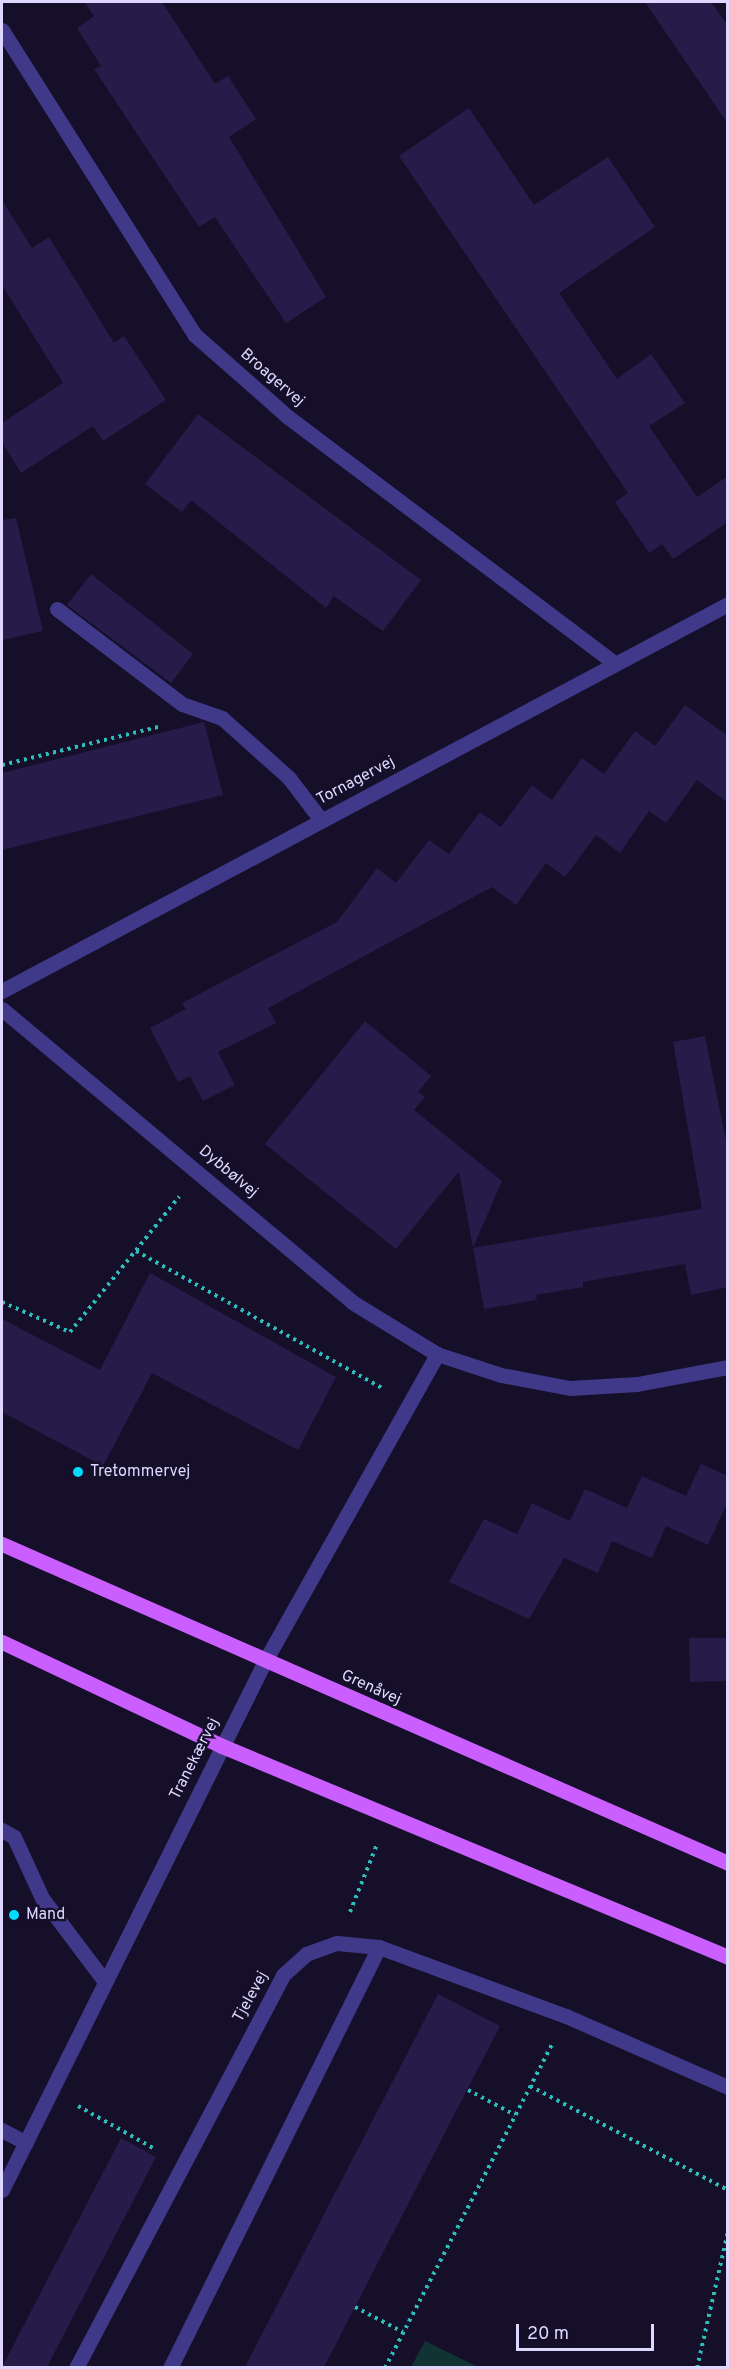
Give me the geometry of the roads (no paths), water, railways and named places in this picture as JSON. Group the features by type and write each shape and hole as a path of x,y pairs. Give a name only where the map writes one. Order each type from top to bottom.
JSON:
{"main road":[{"name":"Grenåvej","path":"2,1544 728,1863"},
{"path":"2,1642 222,1746 728,1957"}],"street":[{"name":"Broagervej","path":"2,30 195,335 288,417 615,663"},
{"name":"Tornagervej","path":"2,991 728,604"},
{"path":"57,609 182,704 222,718 289,778 321,820"},
{"name":"Dybbølvej","path":"2,1009 352,1302 437,1354"},
{"path":"437,1354 501,1375 570,1388 637,1384 728,1367"},
{"name":"Tranekærvej","path":"2,2190 103,1978 265,1661 408,1402 437,1354"},
{"path":"2,1830 14,1837 42,1898 103,1978"},
{"name":"Tjelevej","path":"76,2367 283,1975 306,1954 337,1943 379,1947 566,2016 728,2087"},
{"path":"170,2367 379,1947"},
{"path":"2,2130 26,2142"}],"place":[{"name":"Tretommervej","path":"78,1472"},
{"name":"Mand","path":"14,1915"}]}
